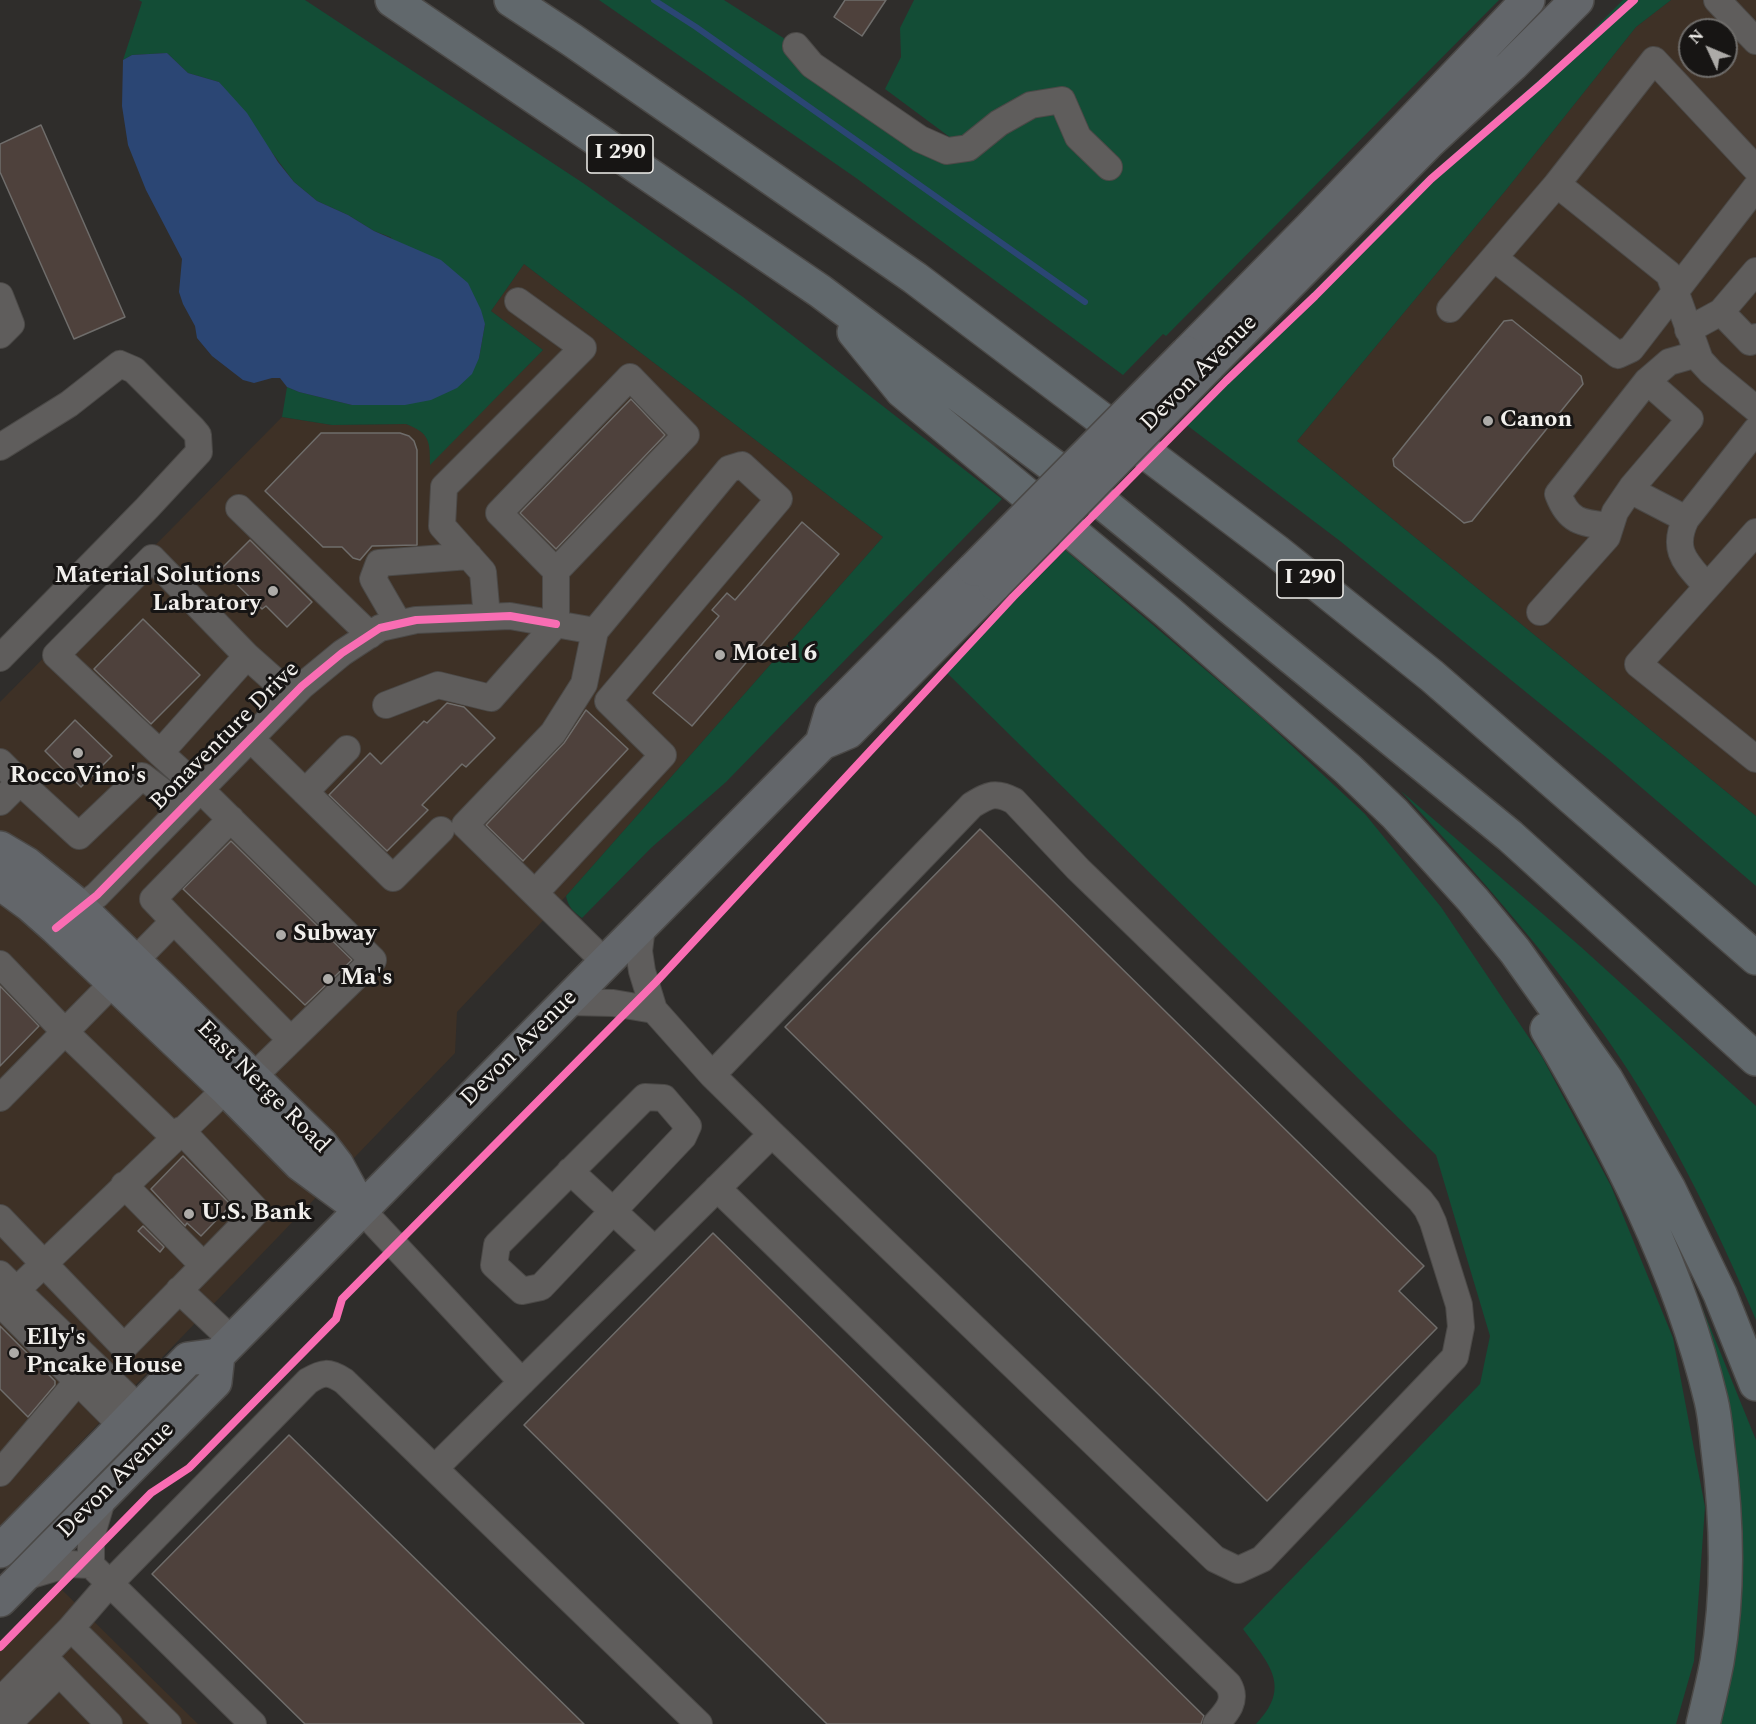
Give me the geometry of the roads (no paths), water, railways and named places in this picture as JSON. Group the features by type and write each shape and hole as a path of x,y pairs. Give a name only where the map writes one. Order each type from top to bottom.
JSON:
{"highway":[{"name":"I 290","path":"392,0 820,291 1104,504 1510,836 1756,1059"},
{"name":"I 290","path":"511,0 925,285 1276,551 1432,676 1756,958"},
{"path":"820,291 902,391 1168,612 1348,769 1395,814 1473,900 1515,951 1606,1080 1669,1188 1720,1294 1756,1384"},
{"path":"1501,736 1756,929"},
{"path":"1395,814 1481,931 1533,1007 1591,1104 1634,1188 1666,1258 1690,1323 1712,1402 1722,1479 1725,1569 1717,1661 1703,1724"}],"main road":[{"name":"Devon Avenue","path":"1197,360 1310,228 1528,0"},
{"name":"Devon Avenue","path":"0,1551 188,1359 225,1347 568,1002 822,743 831,713 984,576 1197,360 1512,65 1576,0"},
{"name":"East Nerge Road","path":"0,848 48,880 67,918"},
{"name":"East Nerge Road","path":"0,883 67,918 239,1083 300,1164 361,1209"},
{"name":"Devon Avenue","path":"10,1589 215,1382 225,1347"}],"street":[{"path":"1717,0 1756,41"},
{"path":"796,46 812,65 920,139 947,151 968,148 999,123 1031,105 1062,100 1078,137 1109,167"},
{"path":"1450,309 1557,184 1654,60 1756,169"},
{"path":"1557,184 1669,274 1700,360 1756,410"},
{"path":"1494,258 1618,355 1631,350 1756,188"},
{"path":"1688,330 1721,312 1756,271"},
{"path":"0,297 11,324 0,335"},
{"path":"487,617 483,572 442,526 444,487 583,348 518,301"},
{"path":"1721,312 1750,342 1756,337"},
{"path":"1610,526 1586,524 1570,516 1563,507 1558,494 1647,381 1669,362 1697,354"},
{"path":"0,447 69,404 120,364 134,370 193,429 198,435 199,452 0,658"},
{"path":"386,705 438,685 491,698 556,624 556,571 686,435 630,377 499,513 556,571"},
{"path":"1540,612 1607,537 1615,512 1630,490 1690,419 1647,381"},
{"path":"1707,587 1687,565 1683,557 1680,537 1686,519 1756,430"},
{"path":"606,963 465,825 553,733 584,684 595,631 729,469 742,465 779,499 608,701"},
{"path":"1630,490 1686,519"},
{"path":"239,508 370,635"},
{"path":"1752,748 1638,664 1756,532"},
{"path":"399,624 373,579 379,563 469,556"},
{"path":"191,798 160,753 56,655 153,558 247,656 292,696"},
{"name":"Bonaventure Drive","path":"67,918 97,895 292,696 342,653 380,628 416,620 510,616 595,631"},
{"path":"160,753 247,656"},
{"path":"535,893 663,755 608,701 584,684"},
{"path":"251,739 393,878 441,830"},
{"path":"305,792 347,749"},
{"path":"0,762 79,836 142,776 231,819 373,960 290,1039 177,1133 43,1262 5,1293"},
{"path":"0,802 20,782"},
{"path":"642,927 639,951 642,971 654,1010 712,1075 1215,1559 1238,1570 1262,1559 1455,1357 1461,1327 1459,1305 1433,1222 1420,1200 1078,869 1014,801 1003,795 989,795 972,805 712,1075"},
{"path":"231,819 153,899 290,1039"},
{"path":"0,1098 174,921"},
{"path":"0,964 66,1032 177,1133 257,1211 124,1347 0,1218"},
{"path":"568,1002 613,1003 654,1010"},
{"path":"645,1097 664,1098 688,1126 683,1137 541,1287 522,1291 494,1265 497,1245 570,1172 645,1097"},
{"path":"435,1468 772,1134"},
{"path":"570,1172 655,1250"},
{"path":"124,1185 203,1265"},
{"path":"717,1188 1228,1684 1231,1689 1232,1704 1216,1724"},
{"path":"361,1209 522,1382"},
{"path":"179,1290 225,1347"},
{"path":"5,1293 78,1381 131,1417"},
{"path":"5,1293 131,1417"},
{"path":"8,1724 51,1665 71,1628 110,1583 308,1381 321,1373 334,1375 344,1381 699,1724"},
{"path":"0,1473 78,1381"},
{"path":"91,1565 91,1537 104,1493"},
{"path":"10,1589 68,1564 91,1565 253,1724"},
{"path":"71,1628 168,1724"},
{"path":"0,1701 51,1665"},
{"path":"51,1665 109,1724"}],"water":[{"path":"167,53 188,73 219,82 247,113 278,162 294,182 317,201 348,215 374,231 441,260 468,283 485,324 479,358 472,374 457,388 431,400 405,405 352,405 299,392 287,387 280,378 254,383 243,380 212,356 197,338 195,326 183,304 179,292 182,259 146,190 128,145 122,106 123,60 132,55"}],"waterway":[{"path":"654,0 696,27 1085,302"}],"place":[{"name":"Canon","path":"1488,421"},
{"name":"Material Solutions Labratory","path":"273,591"},
{"name":"Motel 6","path":"720,655"},
{"name":"RoccoVino's","path":"78,753"},
{"name":"Subway","path":"281,935"},
{"name":"Ma's","path":"328,979"},
{"name":"U.S. Bank","path":"189,1214"},
{"name":"Elly's Pncake House","path":"14,1353"}]}
